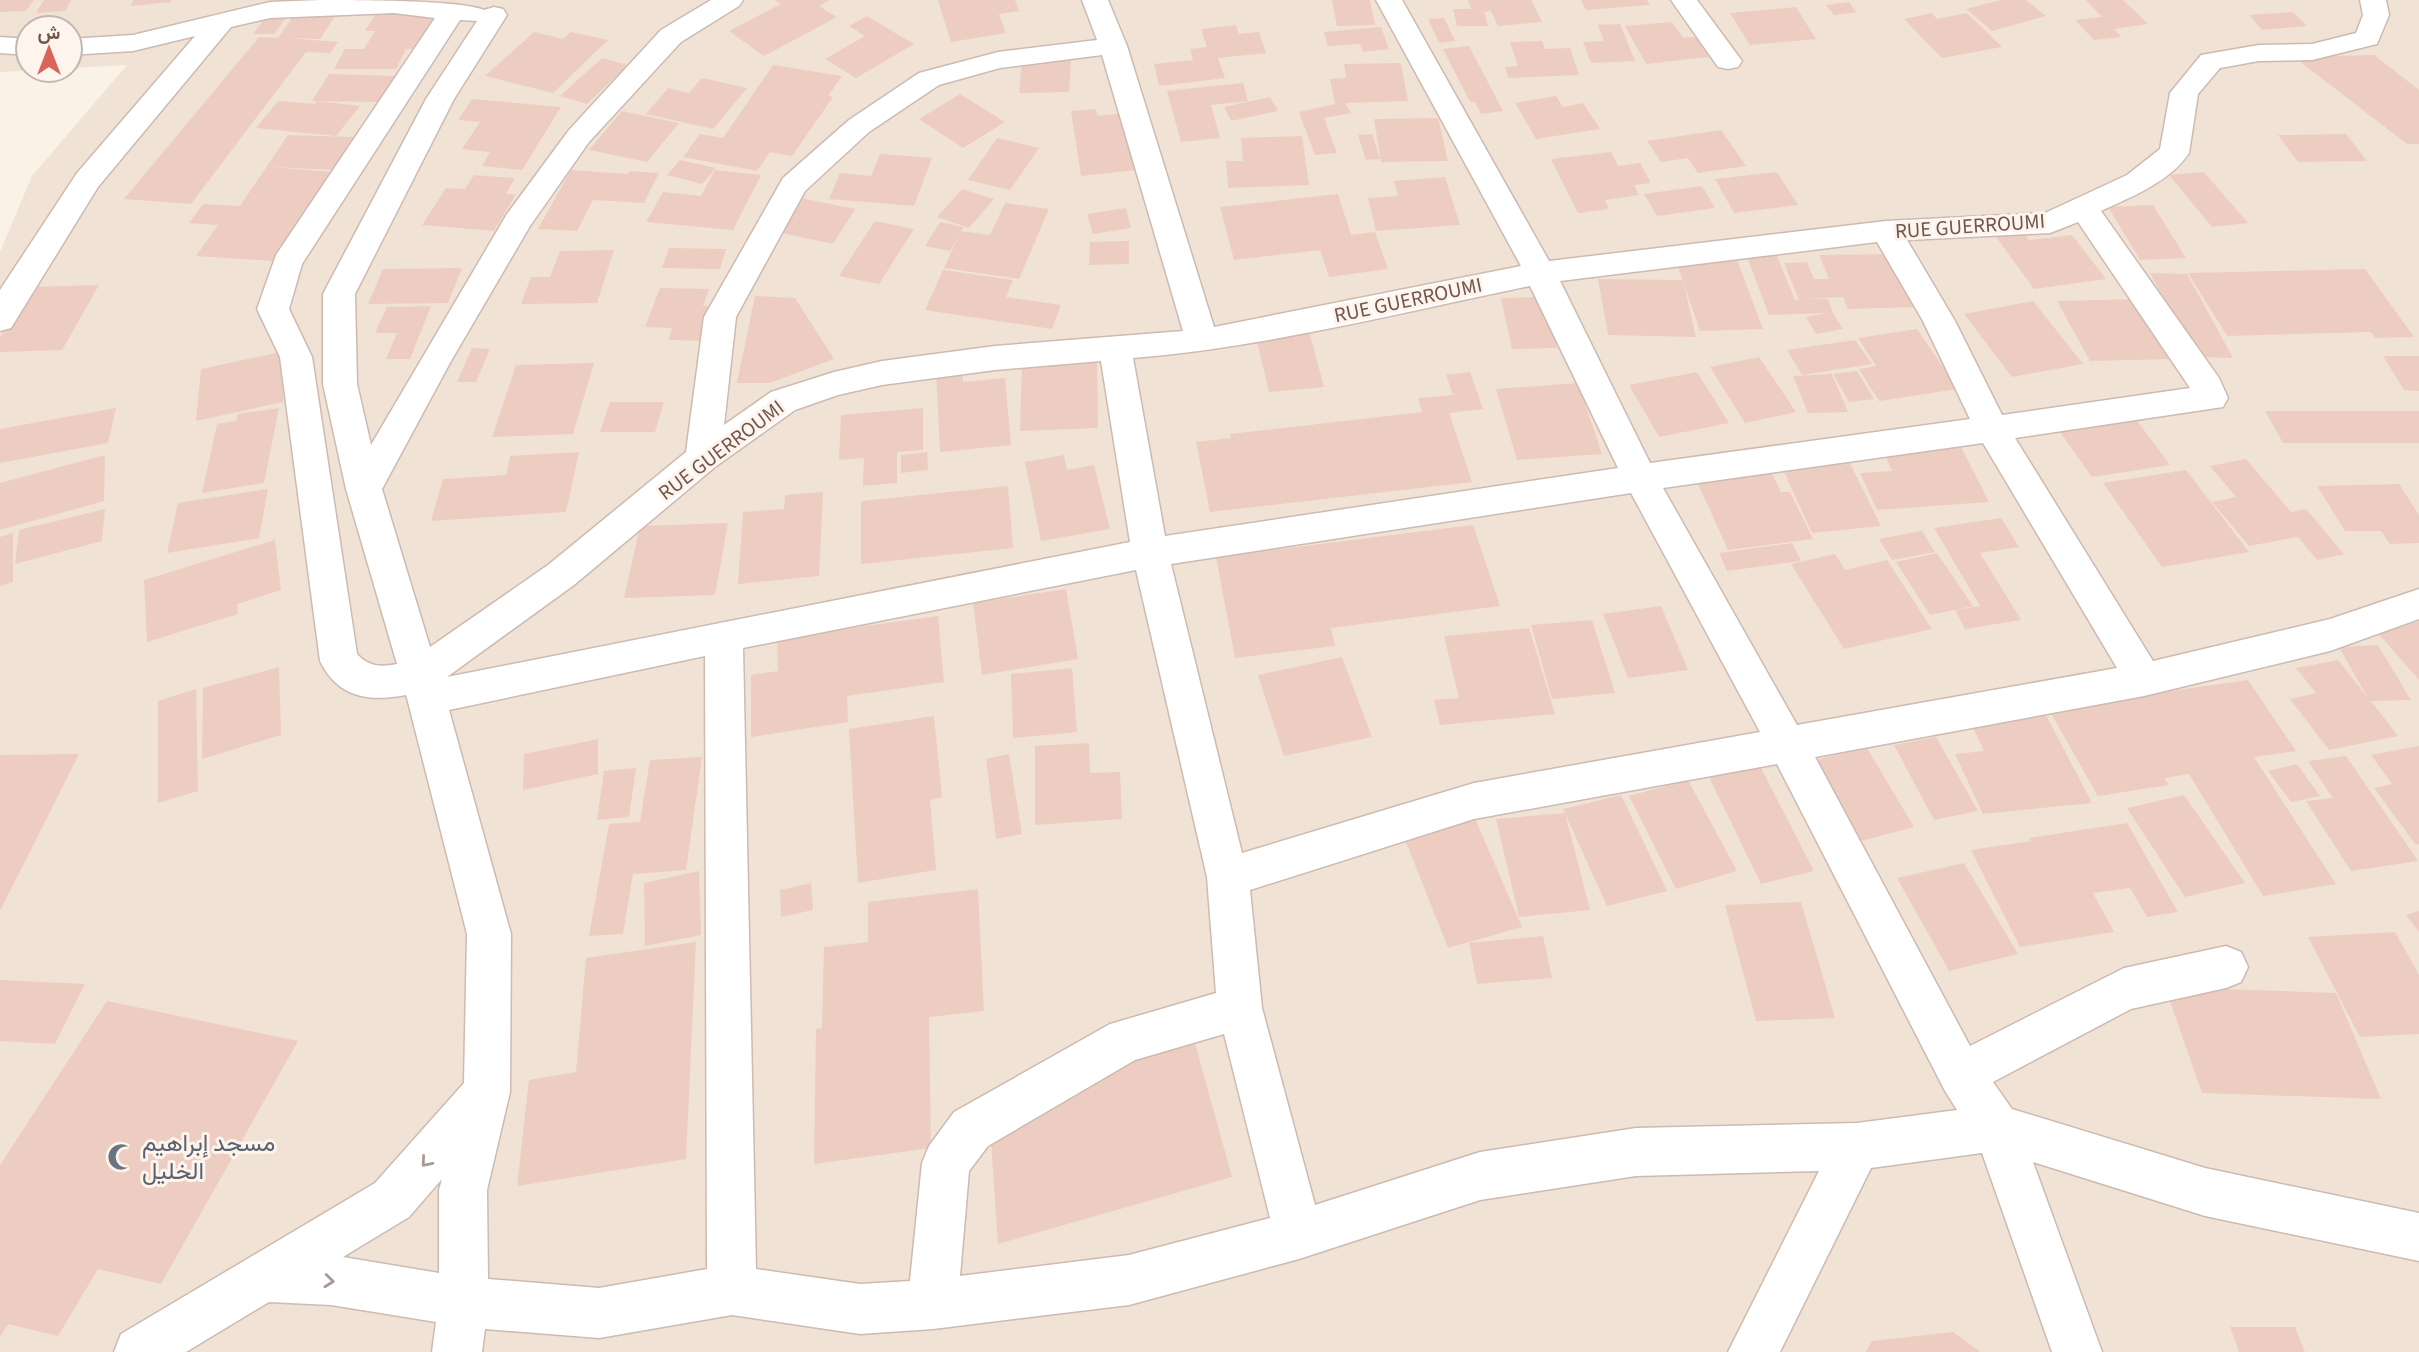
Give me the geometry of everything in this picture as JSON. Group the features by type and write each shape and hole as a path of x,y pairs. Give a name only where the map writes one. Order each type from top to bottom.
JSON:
{"street":[{"path":"364,489 517,221 579,136 671,36 730,0"},
{"path":"1095,0 1113,46 1202,341"},
{"path":"1389,0 1540,273 1640,478 1788,746 1961,1074 1997,1128 2077,1352"},
{"path":"1684,0 1728,61"},
{"name":"RUE GUERROUMI","path":"422,687 703,458 783,401 834,384 882,373 995,358 1202,341 1540,273 1886,231 2050,223 2137,182 2174,153 2184,93 2211,61 2259,54 2312,52 2367,38 2376,15 2373,0"},
{"path":"84,46 133,43 270,10 394,5 451,14 502,7"},
{"path":"457,1352 464,1302 463,1191 487,1092 489,934 422,687 364,489 340,384 339,294 440,99 502,7"},
{"path":"451,14 288,263 273,309 296,357 339,660 355,678 383,683 422,687 724,636 1150,553 1640,478 2211,398 2207,387 2084,207"},
{"path":"0,320 13,295 87,180 224,19"},
{"path":"703,458 720,317 793,185 859,126 929,79 998,60 1113,46"},
{"path":"1886,231 1939,321 1992,429 2144,680"},
{"path":"1115,349 1150,553 1208,803 1228,877 1240,1008 1299,1235"},
{"path":"1228,877 1474,801 2144,680 2330,635 2419,604"},
{"path":"724,636 732,1290"},
{"path":"1961,1074 2124,989 2226,967"},
{"path":"933,1304 946,1163 971,1129 1126,1040 1240,1008"},
{"path":"139,1352 392,1200 487,1092"},
{"path":"261,1277 331,1280 464,1302 599,1313 732,1290 860,1309 933,1304 1129,1280 1299,1235 1480,1176 1636,1152 1857,1146 1997,1128 2205,1192 2418,1240"},
{"path":"1753,1352 1857,1146"}],"shaded area":[{"path":"0,0 2419,0 2419,1352 0,1352 0,252 32,176 127,65 84,67 84,14 14,14 14,71 0,72"}],"building":[{"path":"0,0 34,0 26,11 0,12"},
{"path":"44,0 71,0 65,11 36,13"},
{"path":"133,0 171,0 171,2 131,6"},
{"path":"775,0 830,0 819,6 837,17 764,56 729,31 781,4"},
{"path":"938,0 1015,0 1019,11 999,14 1006,33 951,42"},
{"path":"1332,0 1370,0 1375,25 1337,26"},
{"path":"1468,0 1531,0 1542,22 1498,26 1491,11 1484,12 1488,26 1457,26 1453,9 1471,9"},
{"path":"1581,0 1647,0 1650,5 1586,10"},
{"path":"2001,0 2026,0 2046,16 1992,31 1966,9"},
{"path":"2086,0 2123,0 2148,24 2114,29 2121,37 2094,40 2075,20 2102,17"},
{"path":"1849,2 1856,12 1834,15 1826,5"},
{"path":"1796,7 1816,39 1750,45 1730,13"},
{"path":"270,11 291,11 274,34 253,34"},
{"path":"296,12 337,13 320,39 287,38 338,42 330,53 306,52 191,204 124,199 259,37 278,38"},
{"path":"2293,12 2307,26 2262,30 2249,15"},
{"path":"376,13 447,14 426,50 406,49 396,69 334,69 345,49 364,49 375,31 365,31"},
{"path":"1932,13 1937,19 1967,13 2002,47 1942,58 1904,19"},
{"path":"867,16 914,44 856,78 825,59 865,36 849,26"},
{"path":"1444,18 1455,41 1439,43 1428,19"},
{"path":"1672,22 1683,38 1705,36 1717,56 1646,64 1625,26"},
{"path":"1620,24 1635,61 1591,63 1583,42 1604,41 1598,25"},
{"path":"1236,25 1239,34 1259,32 1266,53 1218,58 1225,78 1159,86 1154,64 1193,60 1190,49 1207,47 1201,29"},
{"path":"1381,27 1389,49 1363,52 1360,44 1328,46 1324,32"},
{"path":"534,32 563,39 571,32 608,40 553,93 485,76"},
{"path":"1542,41 1545,49 1570,48 1579,75 1508,78 1505,67 1518,66 1510,42"},
{"path":"1469,46 1503,111 1481,114 1475,102 1470,102 1443,49"},
{"path":"2374,55 2419,90 2419,144 2407,144 2294,57"},
{"path":"602,58 628,65 587,104 560,96"},
{"path":"1022,60 1071,60 1069,92 1019,93"},
{"path":"1401,63 1408,101 1345,103 1351,113 1324,118 1337,153 1315,155 1299,112 1335,104 1330,79 1346,78 1344,64"},
{"path":"773,65 842,76 828,96 833,97 792,156 770,152 757,171 683,157 700,134 723,138"},
{"path":"329,74 397,76 382,102 312,101"},
{"path":"702,78 747,88 713,129 646,114 668,88 689,93"},
{"path":"1243,83 1248,101 1211,105 1220,138 1181,142 1167,91"},
{"path":"960,94 1005,122 963,148 919,119"},
{"path":"1556,96 1563,107 1583,103 1600,129 1536,139 1515,103"},
{"path":"1270,97 1278,111 1231,121 1224,107"},
{"path":"472,99 561,107 522,170 482,166 490,152 462,149 480,122 458,120"},
{"path":"278,101 315,104 317,101 360,106 336,136 256,128"},
{"path":"1096,109 1097,116 1127,113 1136,170 1081,176 1071,111"},
{"path":"622,111 679,123 647,162 589,150"},
{"path":"1438,118 1448,161 1381,162 1374,119"},
{"path":"1721,130 1746,166 1698,173 1688,158 1661,162 1647,141"},
{"path":"1372,134 1380,159 1366,160 1358,135"},
{"path":"2346,134 2367,161 2298,162 2278,135"},
{"path":"288,135 355,137 335,170 270,167 333,172 273,261 196,256 218,225 189,223 203,204 240,206"},
{"path":"1302,136 1309,185 1228,188 1226,161 1243,161 1241,138"},
{"path":"997,138 1039,148 1010,190 968,180"},
{"path":"1611,152 1618,166 1640,163 1651,183 1634,185 1639,195 1605,200 1609,209 1578,213 1551,159"},
{"path":"880,154 932,158 914,206 829,199 840,173 871,176"},
{"path":"680,160 716,168 702,184 667,175"},
{"path":"571,170 659,173 644,203 593,200 577,231 538,229"},
{"path":"715,170 761,175 733,230 646,222 663,192 701,196"},
{"path":"1777,172 1798,205 1734,213 1715,179"},
{"path":"2204,172 2248,223 2212,227 2169,175"},
{"path":"474,175 515,178 506,194 516,194 494,231 422,225 446,188 465,189"},
{"path":"1445,177 1460,225 1376,231 1368,198 1398,196 1394,181"},
{"path":"1702,186 1715,208 1657,216 1644,194"},
{"path":"962,189 994,199 969,228 937,217"},
{"path":"1338,194 1351,235 1375,232 1388,269 1329,277 1320,250 1234,260 1220,207"},
{"path":"801,198 855,209 833,244 777,232"},
{"path":"1005,203 1049,209 1019,279 944,268 959,235 950,251 925,246 940,222 964,227 961,231 990,235"},
{"path":"2153,205 2186,258 2140,260 2108,207"},
{"path":"1126,208 1131,228 1093,234 1087,214"},
{"path":"875,221 914,229 879,284 839,276"},
{"path":"2019,227 2029,240 2072,235 2106,279 2034,289 1991,230"},
{"path":"1129,241 1129,264 1089,265 1090,242"},
{"path":"669,248 726,249 720,269 662,268"},
{"path":"1744,249 1774,249 1795,300 1799,300 1784,263 1807,262 1814,279 1829,279 1819,255 1894,254 1918,307 1848,309 1843,297 1807,299 1828,299 1843,329 1816,334 1806,317 1828,313 1769,315"},
{"path":"614,250 597,303 521,304 531,277 550,277 560,251"},
{"path":"1737,260 1763,329 1700,331 1676,261"},
{"path":"462,268 448,303 368,304 383,269"},
{"path":"2365,269 2414,337 2375,338 2371,332 2227,336 2188,273"},
{"path":"943,270 1013,280 1006,297 1061,305 1052,329 925,310"},
{"path":"2150,273 2187,274 2233,358 2194,357"},
{"path":"1598,279 1683,280 1696,337 1608,335"},
{"path":"99,285 62,350 0,352 0,337 31,287"},
{"path":"660,288 709,289 703,306 721,307 709,341 668,340 672,328 645,327"},
{"path":"755,296 795,298 834,359 770,383 737,383"},
{"path":"1546,297 1557,348 1512,349 1501,298"},
{"path":"2139,299 2175,359 2090,361 2057,301"},
{"path":"2033,301 2083,364 2012,377 1964,314"},
{"path":"431,306 410,359 386,359 397,333 375,333 387,307"},
{"path":"1917,329 1958,389 1879,401 1859,369 1876,366 1858,338"},
{"path":"1309,331 1324,387 1269,392 1256,337"},
{"path":"1855,340 1872,364 1802,375 1787,350"},
{"path":"472,348 490,349 476,382 457,382"},
{"path":"285,351 283,402 196,421 201,369"},
{"path":"2383,356 2419,356 2419,391 2404,390"},
{"path":"1759,357 1796,412 1745,423 1710,367"},
{"path":"1097,358 1098,428 1020,431 1022,361"},
{"path":"594,363 573,434 492,437 516,365"},
{"path":"962,367 963,382 1005,378 1011,445 940,452 936,370"},
{"path":"1857,371 1874,399 1849,402 1833,374"},
{"path":"1470,372 1483,409 1449,413 1472,482 1210,512 1196,442 1231,438 1230,434 1422,412 1418,398 1453,395 1446,375"},
{"path":"1697,372 1729,423 1659,437 1629,385"},
{"path":"1832,374 1848,412 1808,413 1793,376"},
{"path":"1578,383 1602,454 1517,460 1496,389"},
{"path":"610,402 664,402 655,432 600,432"},
{"path":"116,408 108,443 0,463 0,429"},
{"path":"279,408 264,483 202,493 217,424 236,421 238,414"},
{"path":"923,408 923,450 897,452 897,483 863,486 864,458 839,460 841,415"},
{"path":"2129,410 2170,465 2092,477 2053,422"},
{"path":"2265,411 2419,411 2419,443 2283,443"},
{"path":"1959,443 1989,502 1877,510 1860,473 1892,471 1882,448"},
{"path":"579,452 566,512 431,521 443,479 506,475 510,456"},
{"path":"927,452 928,470 901,473 901,455"},
{"path":"105,455 104,501 0,530 0,483"},
{"path":"1064,455 1067,470 1094,465 1110,529 1041,541 1025,462"},
{"path":"1846,455 1881,526 1812,533 1779,461"},
{"path":"2246,459 2291,512 2306,509 2344,554 2317,560 2298,537 2249,546 2212,502 2236,497 2210,466"},
{"path":"1769,468 1781,492 1790,492 1813,539 1728,550 1695,477"},
{"path":"2186,470 2249,552 2162,567 2103,483"},
{"path":"2399,484 2419,515 2419,543 2390,544 2381,531 2345,531 2317,486"},
{"path":"1008,486 1013,548 861,564 861,501"},
{"path":"268,489 259,538 167,553 178,503"},
{"path":"823,492 819,576 738,584 743,512 784,509 785,495"},
{"path":"105,509 102,541 15,564 19,530"},
{"path":"2001,518 2019,547 1980,553 2021,620 1965,629 1955,610 1980,606 1934,528"},
{"path":"728,523 715,595 624,598 640,526"},
{"path":"1473,525 1500,606 1331,628 1335,646 1235,658 1216,557"},
{"path":"1922,531 1935,552 1892,560 1879,539"},
{"path":"13,533 13,582 0,586 0,537"},
{"path":"275,540 281,590 237,604 238,614 147,642 144,580"},
{"path":"1792,543 1801,561 1727,571 1719,553"},
{"path":"1937,553 1973,606 1930,615 1896,562"},
{"path":"1835,554 1845,570 1887,560 1932,629 1844,649 1791,564"},
{"path":"1066,589 1078,659 982,675 973,603"},
{"path":"1661,606 1688,670 1628,678 1603,614"},
{"path":"938,616 944,682 847,696 848,722 751,737 751,675 778,671 777,638"},
{"path":"1592,620 1615,693 1552,699 1531,625"},
{"path":"2419,621 2419,680 2377,632"},
{"path":"1529,628 1555,714 1440,725 1434,700 1459,698 1444,636"},
{"path":"2378,645 2411,700 2371,701 2398,736 2329,750 2290,699 2316,693 2296,668 2338,660 2368,698 2339,647"},
{"path":"1342,657 1372,737 1284,756 1258,675"},
{"path":"279,667 281,735 202,759 203,688"},
{"path":"1072,668 1077,732 1013,738 1011,674"},
{"path":"2248,680 2296,751 2254,757 2336,884 2263,896 2189,774 2164,778 2169,785 2098,796 2048,708"},
{"path":"196,689 198,791 158,803 158,701"},
{"path":"2046,715 2092,803 1983,814 1955,754 1984,751 1970,722"},
{"path":"934,716 942,797 930,800 936,870 858,883 849,729"},
{"path":"1936,737 1978,811 1934,820 1894,745"},
{"path":"598,739 598,774 523,790 524,754"},
{"path":"1089,743 1090,773 1120,772 1122,819 1035,825 1035,746"},
{"path":"2419,746 2419,844 2416,845 2374,788 2392,784 2371,755"},
{"path":"1867,748 1914,827 1861,841 1815,760"},
{"path":"79,754 0,911 0,755"},
{"path":"1009,754 1022,834 996,839 986,759"},
{"path":"2346,756 2418,861 2351,871 2306,801 2333,798 2308,761"},
{"path":"702,757 686,870 633,874 623,934 589,936 609,824 640,822 650,760"},
{"path":"2297,764 2320,796 2291,802 2268,771"},
{"path":"1760,766 1814,871 1761,884 1709,777"},
{"path":"636,768 629,817 597,820 604,771"},
{"path":"1688,780 1737,871 1676,889 1629,796"},
{"path":"1621,795 1667,891 1607,906 1563,809"},
{"path":"2184,795 2245,883 2185,897 2127,808"},
{"path":"1565,813 1590,910 1519,917 1496,819"},
{"path":"1473,814 1522,927 1448,948 1402,832"},
{"path":"2127,823 2178,912 2147,917 2130,888 2093,893 2114,932 2020,947 1971,850"},
{"path":"1964,863 2018,954 1949,971 1897,878"},
{"path":"699,871 701,935 645,946 644,883"},
{"path":"811,883 813,910 781,917 780,890"},
{"path":"978,889 984,1011 929,1017 931,1148 814,1164 816,1029 822,1028 824,947 868,942 868,902"},
{"path":"1801,902 1835,1018 1756,1021 1725,905"},
{"path":"2419,911 2419,932 2406,915"},
{"path":"2395,932 2419,975 2419,1034 2360,1037 2308,937"},
{"path":"1543,936 1552,978 1477,984 1469,943"},
{"path":"696,942 686,1159 517,1186 529,1080 576,1072 586,958"},
{"path":"0,980 85,984 55,1044 0,1041"},
{"path":"2165,987 2336,993 2381,1099 2202,1093"},
{"path":"107,1001 298,1041 161,1284 98,1269 58,1336 8,1324 0,1337 0,1165"},
{"path":"1195,1043 1232,1177 998,1244 991,1141 1059,1084"},
{"path":"2230,1327 2295,1327 2305,1352 2239,1352"},
{"path":"1953,1332 1980,1352 1866,1352 1872,1341"}],"place":[{"name":"مسجد إبراهيم الخليل","path":"121,1157"}]}
